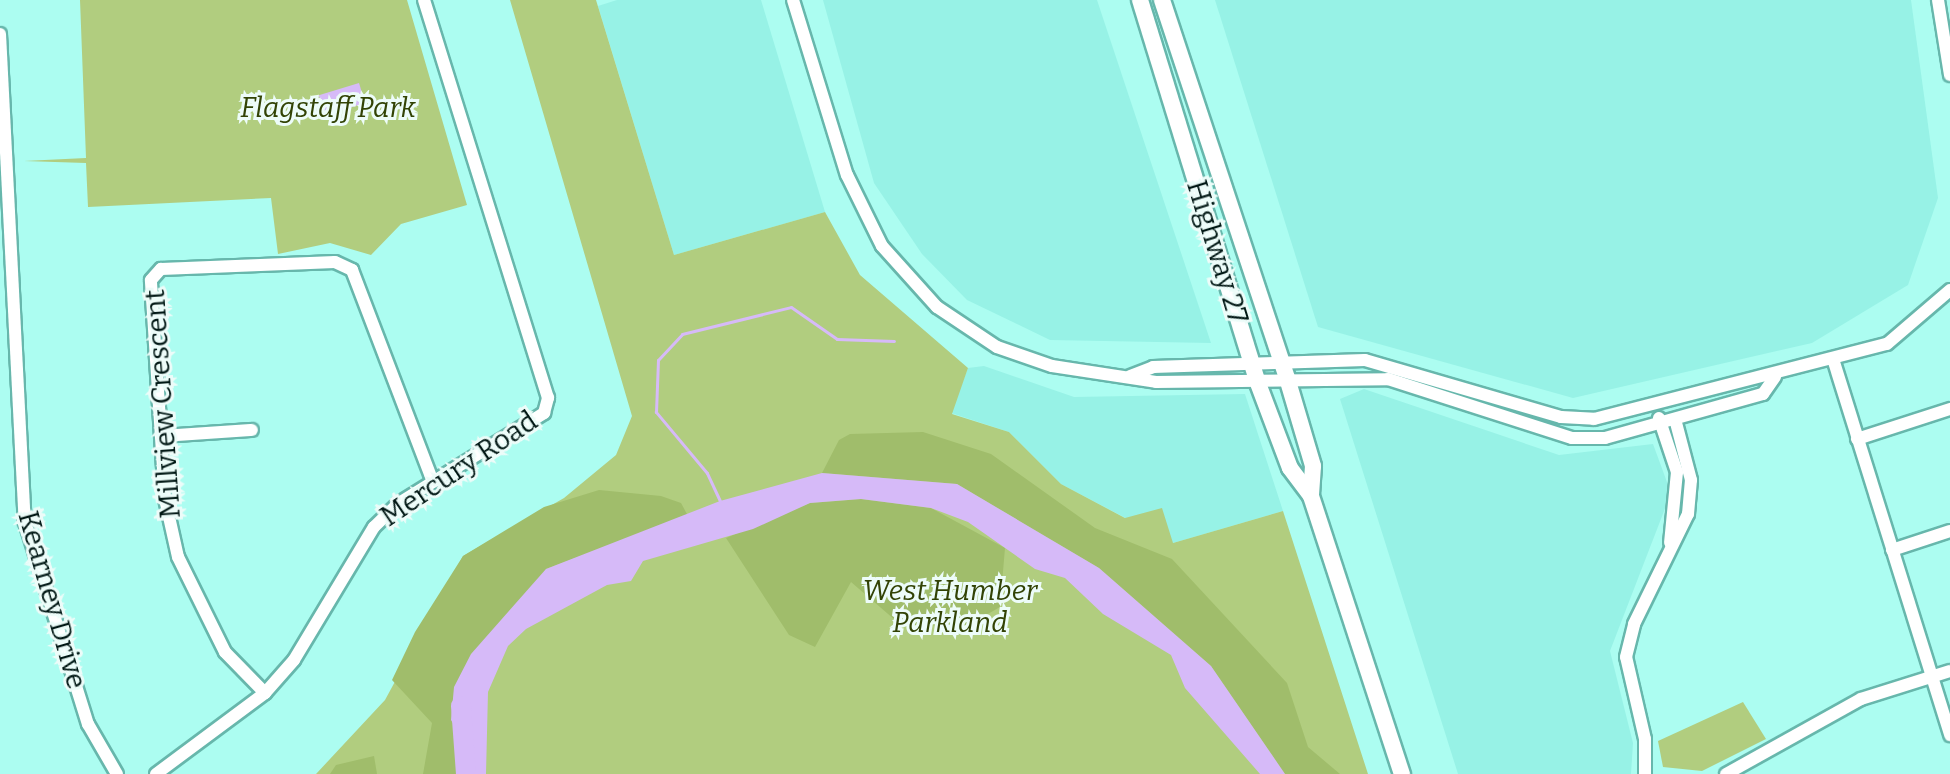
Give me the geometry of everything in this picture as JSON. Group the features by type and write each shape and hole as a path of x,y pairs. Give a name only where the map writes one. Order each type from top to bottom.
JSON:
{"main road":[{"name":"Highway 27","path":"1140,0 1254,370 1290,468 1311,496 1402,774"},
{"name":"Highway 27","path":"1162,0 1284,369 1313,466 1311,496"}],"street":[{"name":"Mercury Road","path":"156,774 265,693 294,660 374,527 432,480 538,420 548,398 424,0"},
{"path":"793,0 847,175 904,276 997,347 1063,369 1130,376 1153,367 1254,370 1365,360 1572,418 1654,404 1755,375 1775,377 1834,362 1887,344 1950,290"},
{"path":"1938,0 1950,75"},
{"name":"Kearney Drive","path":"0,34 4,291 25,522 88,724 117,774"},
{"name":"Millview Crescent","path":"265,693 225,652 178,557 161,436 151,280 161,269 335,262 352,270 432,480"},
{"path":"1834,362 1950,735"},
{"path":"1284,369 1388,379 1572,438 1660,423 1763,394 1775,377"},
{"path":"1475,409 1480,392"},
{"path":"1654,404 1677,472 1670,543"},
{"path":"1857,439 1950,409"},
{"path":"1645,774 1627,648 1670,543 1688,514 1691,480 1675,419"},
{"path":"161,436 252,430"},
{"path":"1892,550 1950,531"},
{"path":"1726,774 1851,704 1950,671"}],"shaded area":[{"path":"617,0 761,0 825,212 674,255 598,6"},
{"path":"823,0 1097,0 1211,343 1050,340 967,300 922,254 874,183"},
{"path":"1215,0 1911,0 1938,198 1908,285 1812,343 1573,398 1318,327"},
{"path":"359,83 365,103 325,115 319,95"},
{"path":"984,366 1074,397 1245,394 1283,511 1173,543 1061,484 1009,432 951,413 968,368"},
{"path":"1364,389 1559,455 1653,444 1671,493 1610,651 1633,743 1631,774 1458,774 1340,399"},
{"path":"822,473 957,484 1099,568 1211,666 1285,774 1260,774 1185,688 1171,655 1103,614 1065,578 1035,569 968,522 931,508 861,499 810,503 753,529 643,561 631,581 607,585 526,629 508,646 488,692 486,774 464,774 465,743 451,720 454,687 471,654 546,569 720,501"}],"green space":[{"name":"Flagstaff Park","path":"80,0 407,0 467,205 401,224 371,255 330,243 278,254 271,198 88,207 86,163 24,161 86,158"},
{"name":"West Humber Parkland","path":"510,0 596,0 674,255 825,212 860,275 968,368 952,414 1009,432 1061,484 1125,518 1162,508 1173,543 1283,511 1368,774 316,774 385,700 463,556 564,498 616,455 632,416"},
{"path":"923,432 991,454 1095,528 1172,559 1287,683 1308,747 1340,774 1285,774 1211,666 1099,568 957,484 822,473 839,440 850,434"},
{"path":"599,490 661,496 681,503 688,516 546,569 463,734 464,774 423,774 432,723 392,680 415,632 463,556 544,507"},
{"name":"West Humber Parkland","path":"861,499 931,508 1005,548 1000,607 967,626 916,625 895,620 851,582 815,647 789,635 726,538 810,503"},
{"path":"1743,702 1766,739 1702,771 1663,767 1658,741"},
{"path":"374,756 377,774 330,774 336,765"}],"waterway":[{"path":"720,501 707,473 656,412 658,360 682,334 791,307 837,339 894,341"},
{"path":"461,706 466,774"}]}
